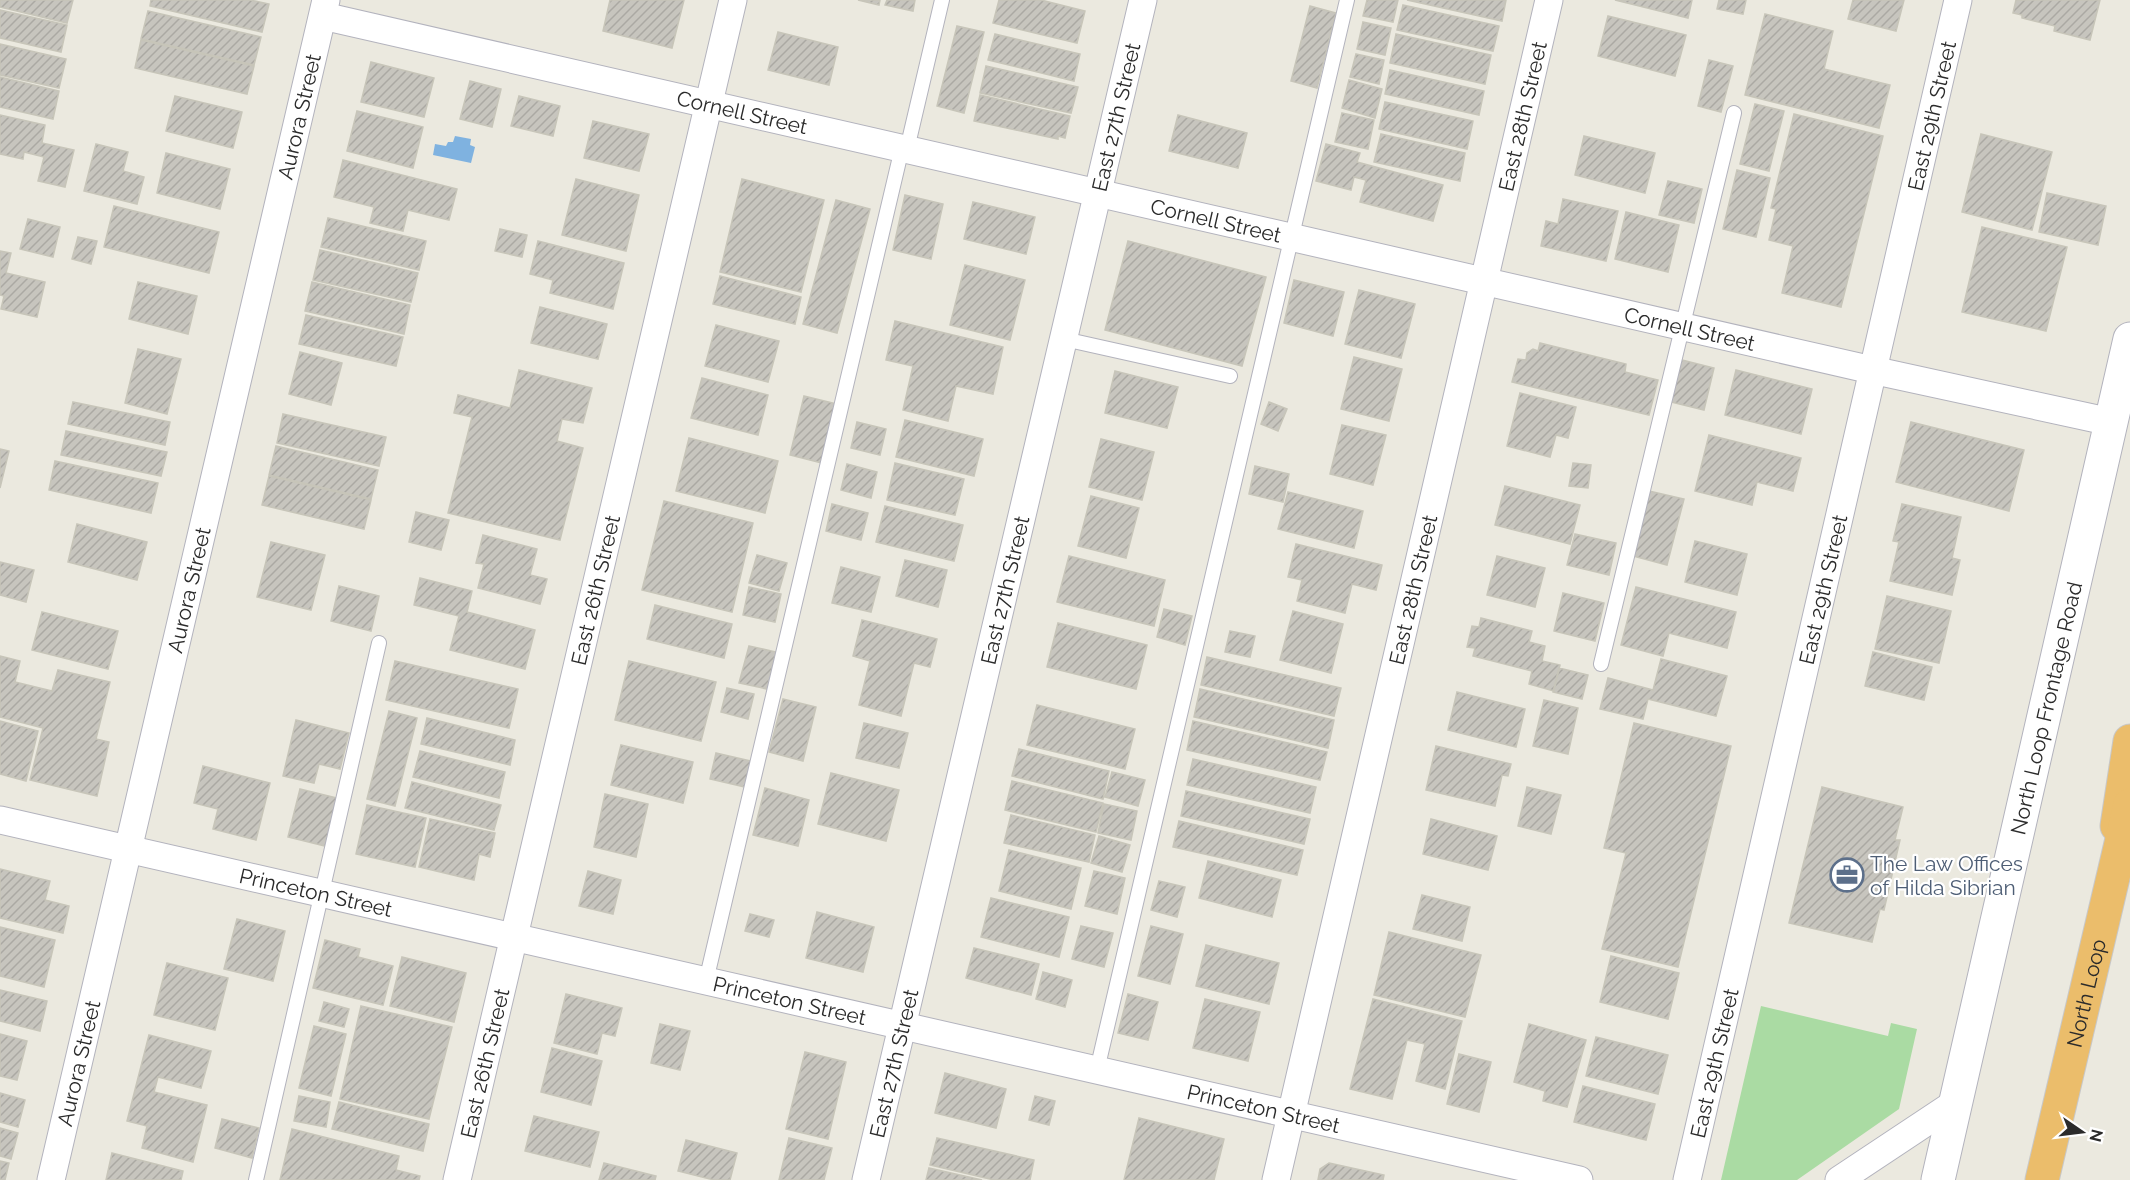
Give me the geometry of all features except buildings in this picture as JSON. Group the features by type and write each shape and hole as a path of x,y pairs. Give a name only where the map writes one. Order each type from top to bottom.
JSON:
{"highway":[{"path":"2100,931 2130,741"},
{"name":"North Loop","path":"2042,1180 2130,805"}],"main road":[{"name":"North Loop Frontage Road","path":"1938,1180 2130,339"}],"street":[{"name":"East 26th Street","path":"457,1180 733,0"},
{"name":"East 27th Street","path":"866,1180 1143,0"},
{"name":"East 28th Street","path":"1276,1180 1549,0"},
{"name":"East 29th Street","path":"1687,1180 1958,0"},
{"name":"Cornell Street","path":"325,8 709,104 1872,370 2111,422"},
{"name":"Aurora Street","path":"51,1180 325,8"},
{"name":"Princeton Street","path":"0,820 1579,1180"},
{"path":"1839,1180 1955,1103"}],"lane":[{"path":"706,981 942,0"},
{"path":"1097,1070 1347,0"},
{"path":"1601,664 1734,113"},
{"path":"1064,339 1230,376"},
{"path":"256,1180 379,644"}],"green space":[{"path":"1761,1006 1888,1036 1891,1023 1917,1029 1899,1109 1797,1180 1721,1180"}],"water":[{"path":"455,136 471,139 470,145 475,147 471,163 433,155 435,144 446,146 448,142 453,142"}],"place":[{"name":"The Law Offices of Hilda Sibrian","path":"1847,875"}]}
